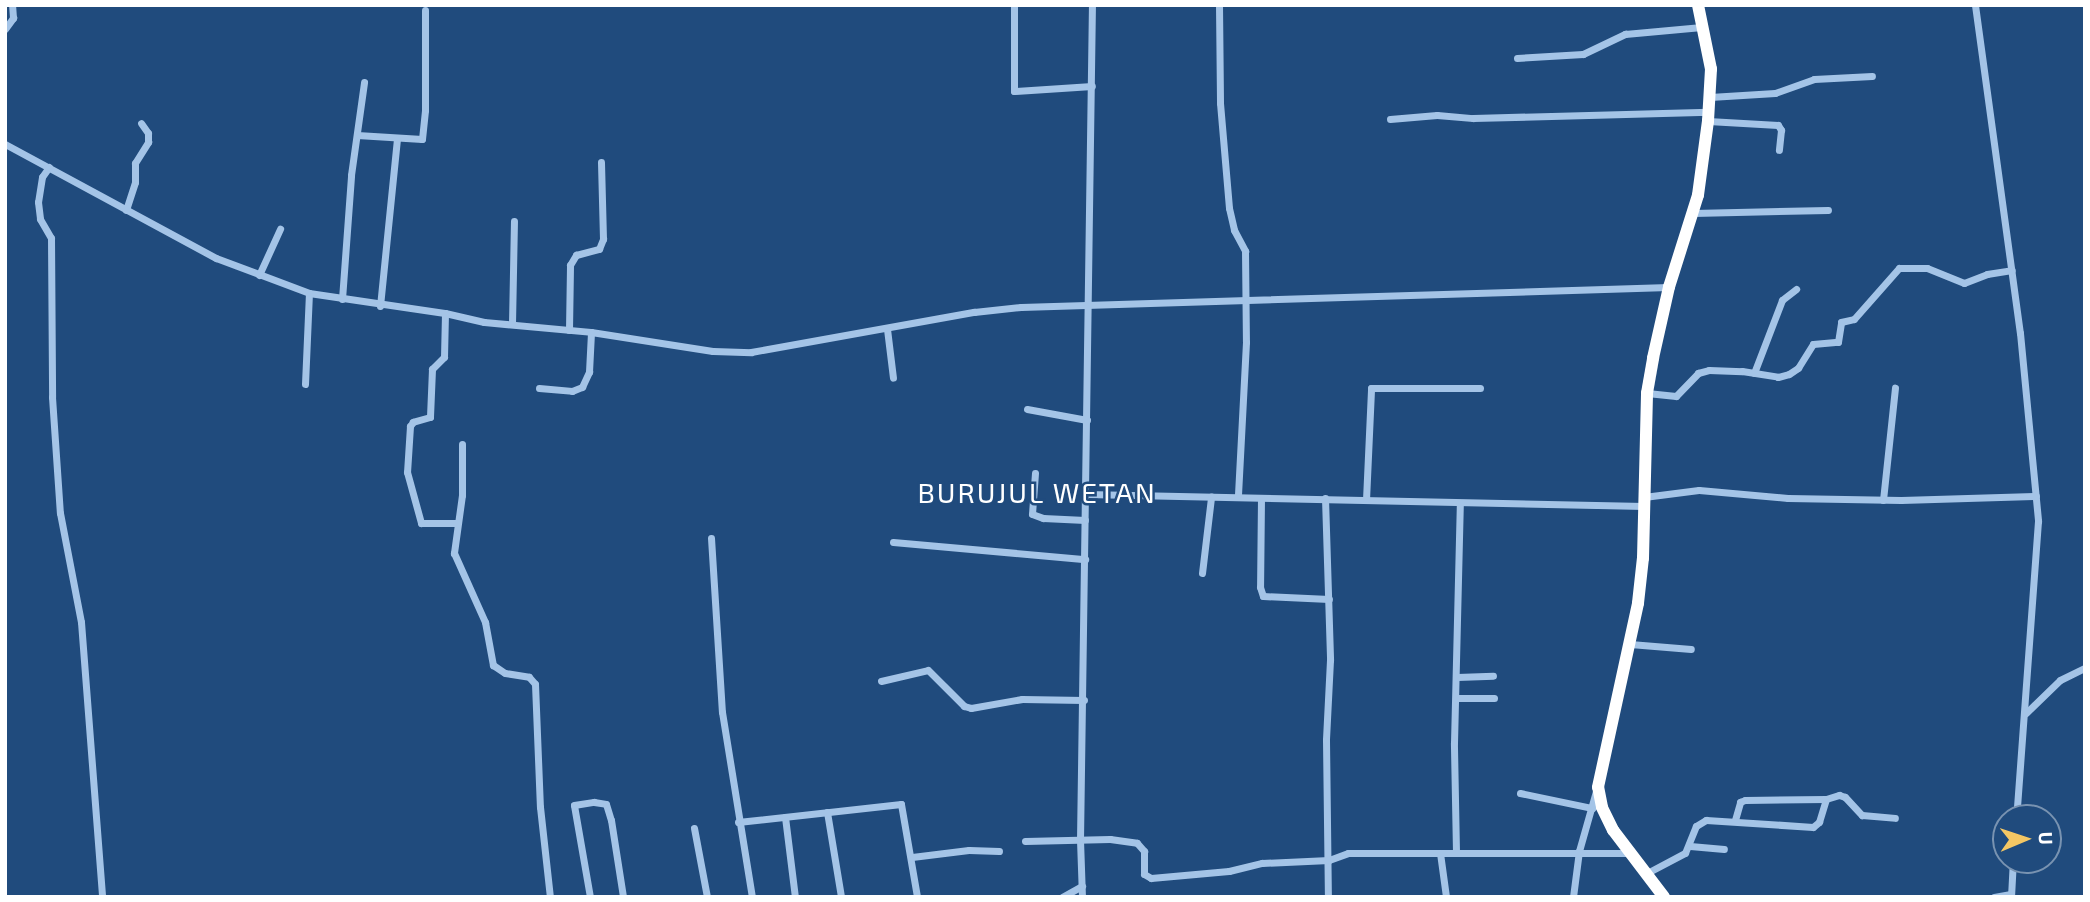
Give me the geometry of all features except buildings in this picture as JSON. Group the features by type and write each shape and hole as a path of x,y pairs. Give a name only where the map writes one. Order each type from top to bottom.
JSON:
{"highway":[{"path":"1664,897 1606,819 1598,787 1630,644 1640,583 1647,393 1669,287 1698,195 1709,116 1711,69 1698,5"}],"street":[{"path":"5,29 13,18 12,5"},
{"path":"1014,5 1014,91 1092,86"},
{"path":"1082,897 1080,840 1092,5"},
{"path":"1219,5 1223,140 1231,218 1245,251 1246,300 1238,498"},
{"path":"1975,5 2012,270 2038,521 2017,804"},
{"path":"357,135 420,140 423,135 425,10"},
{"path":"1517,58 1583,54 1625,34 1702,27"},
{"path":"1710,97 1775,93 1814,79 1872,76"},
{"path":"342,299 351,175 364,82"},
{"path":"1390,120 1437,116 1709,116 1778,125 1779,150"},
{"path":"126,210 135,182 135,163 149,139 141,123"},
{"path":"380,306 397,140"},
{"path":"5,144 216,258 309,293 380,306 445,313 484,322 591,332 713,351 751,352 1009,308 1055,304 1089,306 1414,293 1669,287"},
{"path":"569,330 570,265 576,255 599,249 603,239 601,162"},
{"path":"49,167 42,177 38,202 40,219 51,238 52,397 60,513 81,622 102,897"},
{"path":"1693,213 1828,210"},
{"path":"512,324 514,221"},
{"path":"259,275 280,229"},
{"path":"1647,393 1676,396 1698,373 1709,370 1784,376 1798,368 1813,344 1838,342 1840,322 1854,319 1896,269 1927,268 1964,283 1987,274 2012,270"},
{"path":"1754,373 1780,305 1796,289"},
{"path":"305,384 309,293"},
{"path":"445,313 444,357 432,369 430,417 410,425 407,471 420,522 457,523"},
{"path":"887,329 893,378"},
{"path":"539,388 572,391 582,387 589,372 591,332"},
{"path":"1366,499 1371,388 1480,388"},
{"path":"1883,500 1895,388"},
{"path":"1027,408 1087,420"},
{"path":"462,444 462,495 455,556 485,622 492,665 505,673 529,677 535,684 540,807 550,897"},
{"path":"1035,473 1032,514 1043,518 1085,520"},
{"path":"1086,494 1460,503 1644,502 1699,490 1788,498 1883,500 2036,496"},
{"path":"1202,573 1211,497"},
{"path":"1261,498 1260,587 1263,596 1329,599"},
{"path":"1325,498 1329,599 1326,740 1328,897"},
{"path":"1456,852 1460,503"},
{"path":"711,538 722,712 752,897"},
{"path":"893,542 1086,559"},
{"path":"1630,644 1691,649"},
{"path":"2026,714 2060,680 2085,668"},
{"path":"881,681 928,670 964,706 971,708 1022,699 1084,700"},
{"path":"1457,677 1493,676"},
{"path":"1457,698 1494,698"},
{"path":"1573,897 1579,851 1598,787"},
{"path":"1520,793 1592,808"},
{"path":"1735,820 1740,802 1745,800 1826,799 1839,795 1845,797 1862,815 1895,818"},
{"path":"1647,873 1676,860 1690,846 1696,825 1701,822 1735,820 1813,827 1819,822 1826,799"},
{"path":"590,897 574,805 594,802 606,804 611,820 623,897"},
{"path":"738,822 901,804 917,897"},
{"path":"827,813 841,897"},
{"path":"785,817 795,897"},
{"path":"694,828 706,897"},
{"path":"1025,841 1110,839 1140,845 1144,850 1143,871 1150,878 1229,871 1267,863 1329,860 1349,853 1630,853"},
{"path":"1690,846 1724,849"},
{"path":"912,857 969,850 999,851"},
{"path":"1440,853 1446,897"},
{"path":"1994,897 2011,895 2012,874"},
{"path":"1062,897 1082,886"}],"district":[{"name":"BURUJUL WETAN","path":"1037,492"}]}
